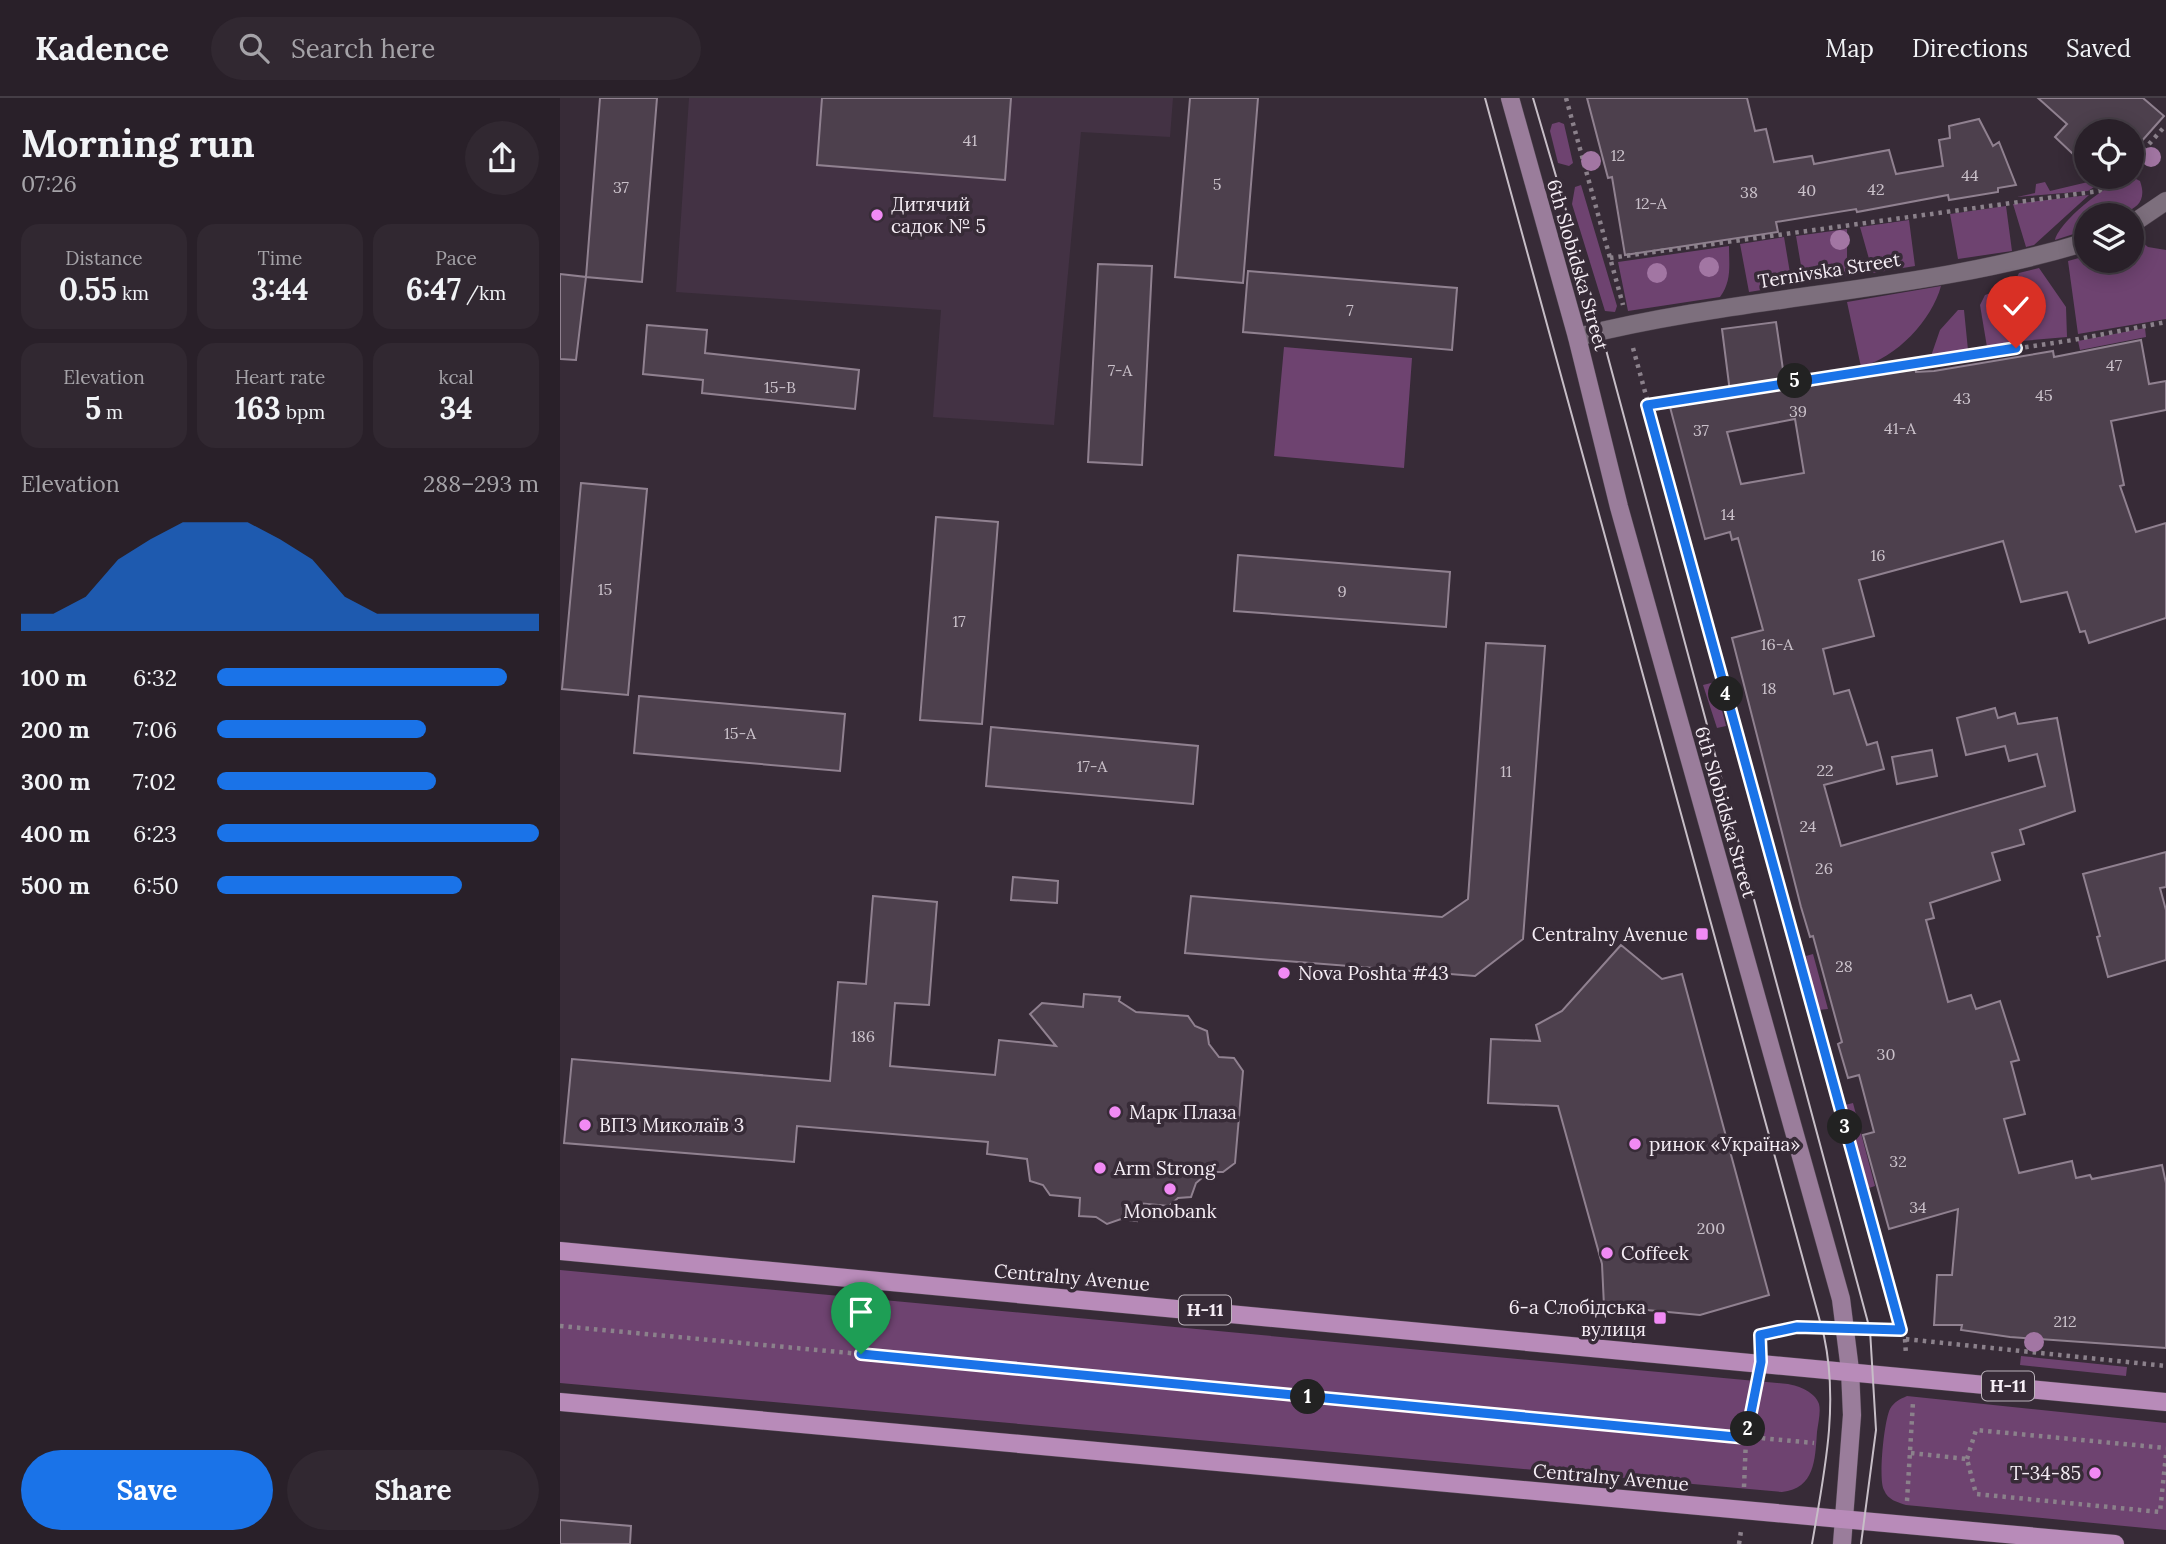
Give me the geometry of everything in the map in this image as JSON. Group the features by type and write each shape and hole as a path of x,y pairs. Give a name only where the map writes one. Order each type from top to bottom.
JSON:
{"main road":[{"name":"Centralny Avenue","path":"560,1251 1850,1370 2166,1402"},
{"name":"Centralny Avenue","path":"560,1402 2115,1544"}],"street":[{"name":"6th Slobidska Street","path":"1510,98 1577,337 1613,485 1838,1290 1850,1370 1851,1441 1842,1519 1842,1544"},
{"path":"2144,216 2166,201"},
{"name":"Ternivska Street","path":"1577,337 1628,325 2019,261 2074,245"}],"path":[{"path":"1566,98 1647,405 1905,1339 1914,1409 1905,1525"},
{"path":"2144,150 2166,125"},
{"path":"1610,258 2101,189"},
{"path":"1647,405 2073,340 2166,322"},
{"path":"560,1326 1815,1443"},
{"path":"1739,1544 1746,1438 1761,1362 1760,1335 1797,1327 1901,1330"},
{"path":"1905,1339 2166,1366"},
{"path":"2166,1448 1976,1430 1967,1459 1976,1494 2160,1512 2166,1455"},
{"path":"1911,1454 1967,1459"}],"shaded area":[{"name":"Дитячий садок № 5","path":"689,98 1173,98 1170,137 1081,132 1054,425 933,417 941,310 676,292"},
{"path":"1552,124 1564,124 1573,163 1569,166 1558,163 1550,131"},
{"path":"2045,182 2050,191 2074,185 2074,189 2091,189 2017,197 2035,193 2036,184"},
{"path":"1581,185 1617,306 1615,312 1605,311 1572,204 1575,187"},
{"path":"2106,189 2141,189 2142,193 2139,203 2087,203"},
{"path":"2089,195 2080,203 2074,203 2074,209 2034,245 2026,247 2013,204"},
{"path":"2006,206 2012,251 1958,259 1950,214"},
{"path":"2074,214 2074,234 2055,240 2059,232"},
{"path":"1909,220 1915,266 1873,273 1860,227"},
{"path":"1847,229 1847,276 1804,283 1796,236"},
{"path":"1784,237 1792,285 1749,292 1740,244"},
{"path":"2144,244 2166,250 2166,319 2078,334 2068,261 2074,259 2074,273 2144,273"},
{"path":"1729,246 1728,279 1720,297 1628,311 1618,262"},
{"path":"2039,268 2066,307 2067,337 2022,341 2010,291 2019,273"},
{"path":"1941,286 1930,312 1911,336 1887,355 1861,367 1847,302"},
{"path":"1997,291 2011,344 1987,347 1980,305 1985,295"},
{"path":"1958,310 1964,310 1968,350 1931,356 1940,330"},
{"path":"2145,328 2146,337 2080,350 2078,341"},
{"path":"1284,347 1412,358 1404,468 1274,456"},
{"path":"1715,682 1726,726 1717,728 1703,685"},
{"path":"1813,954 1828,1009 1818,1010 1806,956"},
{"path":"1853,1103 1875,1186 1869,1188 1845,1105"},
{"path":"560,1270 1788,1384 1810,1393 1819,1404 1814,1462 1807,1479 1801,1485 1782,1492 560,1383"},
{"path":"2021,1356 2127,1367 2126,1376 2020,1365"},
{"path":"1907,1396 2166,1423 2166,1530 1906,1505 1893,1500 1882,1484 1884,1437 1890,1409 1893,1404"}],"building":[{"path":"600,98 657,98 642,282 586,277"},
{"path":"822,98 1011,98 1005,180 817,165"},
{"path":"1190,98 1258,98 1243,283 1175,277"},
{"path":"1587,98 1747,98 1755,131 1766,129 1774,162 1812,156 1814,164 1889,150 1896,174 1943,166 1939,140 1950,138 1949,126 1979,119 1993,146 1999,142 2016,185 1998,188 1998,192 1949,200 1948,195 1857,212 1856,209 1776,222 1778,232 1625,255 1612,177 1608,178"},
{"path":"2038,98 2143,98 2164,116 2144,138 2144,119 2074,119 2073,154 2055,137 2067,124"},
{"path":"1098,264 1152,266 1142,465 1088,462"},
{"path":"1248,271 1457,288 1452,350 1243,332"},
{"path":"560,274 586,277 576,360 560,359"},
{"path":"1776,322 1786,390 1915,367 1916,372 1934,371 2053,351 2054,357 2141,340 2149,384 2166,381 2166,410 2111,421 2124,485 2120,486 2136,532 2166,523 2166,618 2089,643 2085,631 2080,632 2067,592 2021,602 2003,541 1859,580 1874,636 1823,649 1834,694 1849,690 1867,745 1877,742 1884,769 1824,785 1841,846 2045,786 2037,754 2009,761 2005,746 1966,755 1957,718 1995,708 1998,718 2015,713 2018,724 2057,718 2075,811 2020,830 2024,844 1992,853 2000,880 1930,903 1934,918 1926,920 1948,1002 1971,995 1976,1009 2000,1001 2019,1060 2011,1062 2025,1114 2004,1119 2019,1173 2072,1161 2076,1178 2090,1175 2092,1179 2162,1165 2166,1183 2166,1348 2010,1337 1961,1330 1962,1325 1934,1325 1937,1275 1952,1275 1958,1209 1889,1229 1863,1135 1874,1132 1859,1075 1848,1078 1838,1044 1842,1042 1813,936 1810,937 1801,907 1732,638 1763,630 1738,538 1732,540 1730,532 1705,539 1670,407 1730,392 1722,329","holes":["1795,419 1804,473 1741,484 1727,432"]},
{"path":"647,325 707,330 705,353 859,370 855,409 702,393 703,380 643,374"},
{"path":"581,483 647,489 628,695 562,689"},
{"path":"936,517 998,522 982,724 920,720"},
{"path":"1238,555 1450,572 1446,627 1234,611"},
{"path":"1486,643 1545,646 1523,939 1475,976 1185,953 1191,896 1442,917 1468,899"},
{"path":"639,696 845,714 840,771 634,753"},
{"path":"991,727 1198,746 1193,804 986,786"},
{"path":"1932,750 1937,776 1897,784 1892,757"},
{"path":"2166,852 2166,887 2160,888 2166,910 2166,960 2108,977 2083,874"},
{"path":"1013,877 1058,881 1057,903 1011,900"},
{"path":"873,896 937,902 929,1005 895,1003 890,1066 995,1075 999,1040 1056,1046 1030,1014 1042,1003 1083,1007 1084,994 1120,997 1119,1001 1136,1012 1188,1016 1195,1026 1207,1031 1209,1044 1219,1057 1234,1058 1243,1071 1235,1163 1223,1172 1209,1172 1196,1183 1191,1197 1178,1198 1169,1206 1138,1203 1137,1221 1121,1219 1107,1224 1096,1217 1079,1216 1080,1198 1050,1195 1043,1185 1030,1181 1027,1159 987,1154 988,1142 797,1126 794,1162 564,1143 572,1059 830,1081 838,982 866,984"},
{"name":"ринок «Україна»","path":"1621,945 1662,979 1682,974 1769,1295 1700,1315 1604,1306 1602,1264 1558,1106 1488,1103 1491,1039 1540,1041 1536,1025 1562,1011"},
{"path":"560,1520 631,1526 630,1544 560,1544"}],"tram line":[{"path":"1485,98 1824,1336 1830,1414 1825,1466 1812,1544"},
{"path":"1533,98 1595,309 1870,1330 1876,1430 1861,1544"}],"place":[{"name":"Дитячий садок № 5","path":"877,215"},
{"name":"Centralny Avenue","path":"1702,934"},
{"name":"Nova Poshta #43","path":"1284,973"},
{"name":"Марк Плаза","path":"1115,1112"},
{"name":"ВПЗ Миколаїв 3","path":"585,1125"},
{"name":"ринок «Україна»","path":"1635,1144"},
{"name":"Arm Strong","path":"1100,1168"},
{"name":"Monobank","path":"1170,1189"},
{"name":"Coffeek","path":"1607,1253"},
{"name":"6-а Слобідська вулиця","path":"1660,1318"},
{"name":"Т-34-85","path":"2095,1473"}],"route":[{"path":"861,1354 1746,1438 1761,1362 1760,1335 1797,1327 1901,1330 1647,405 2016,348"}]}
